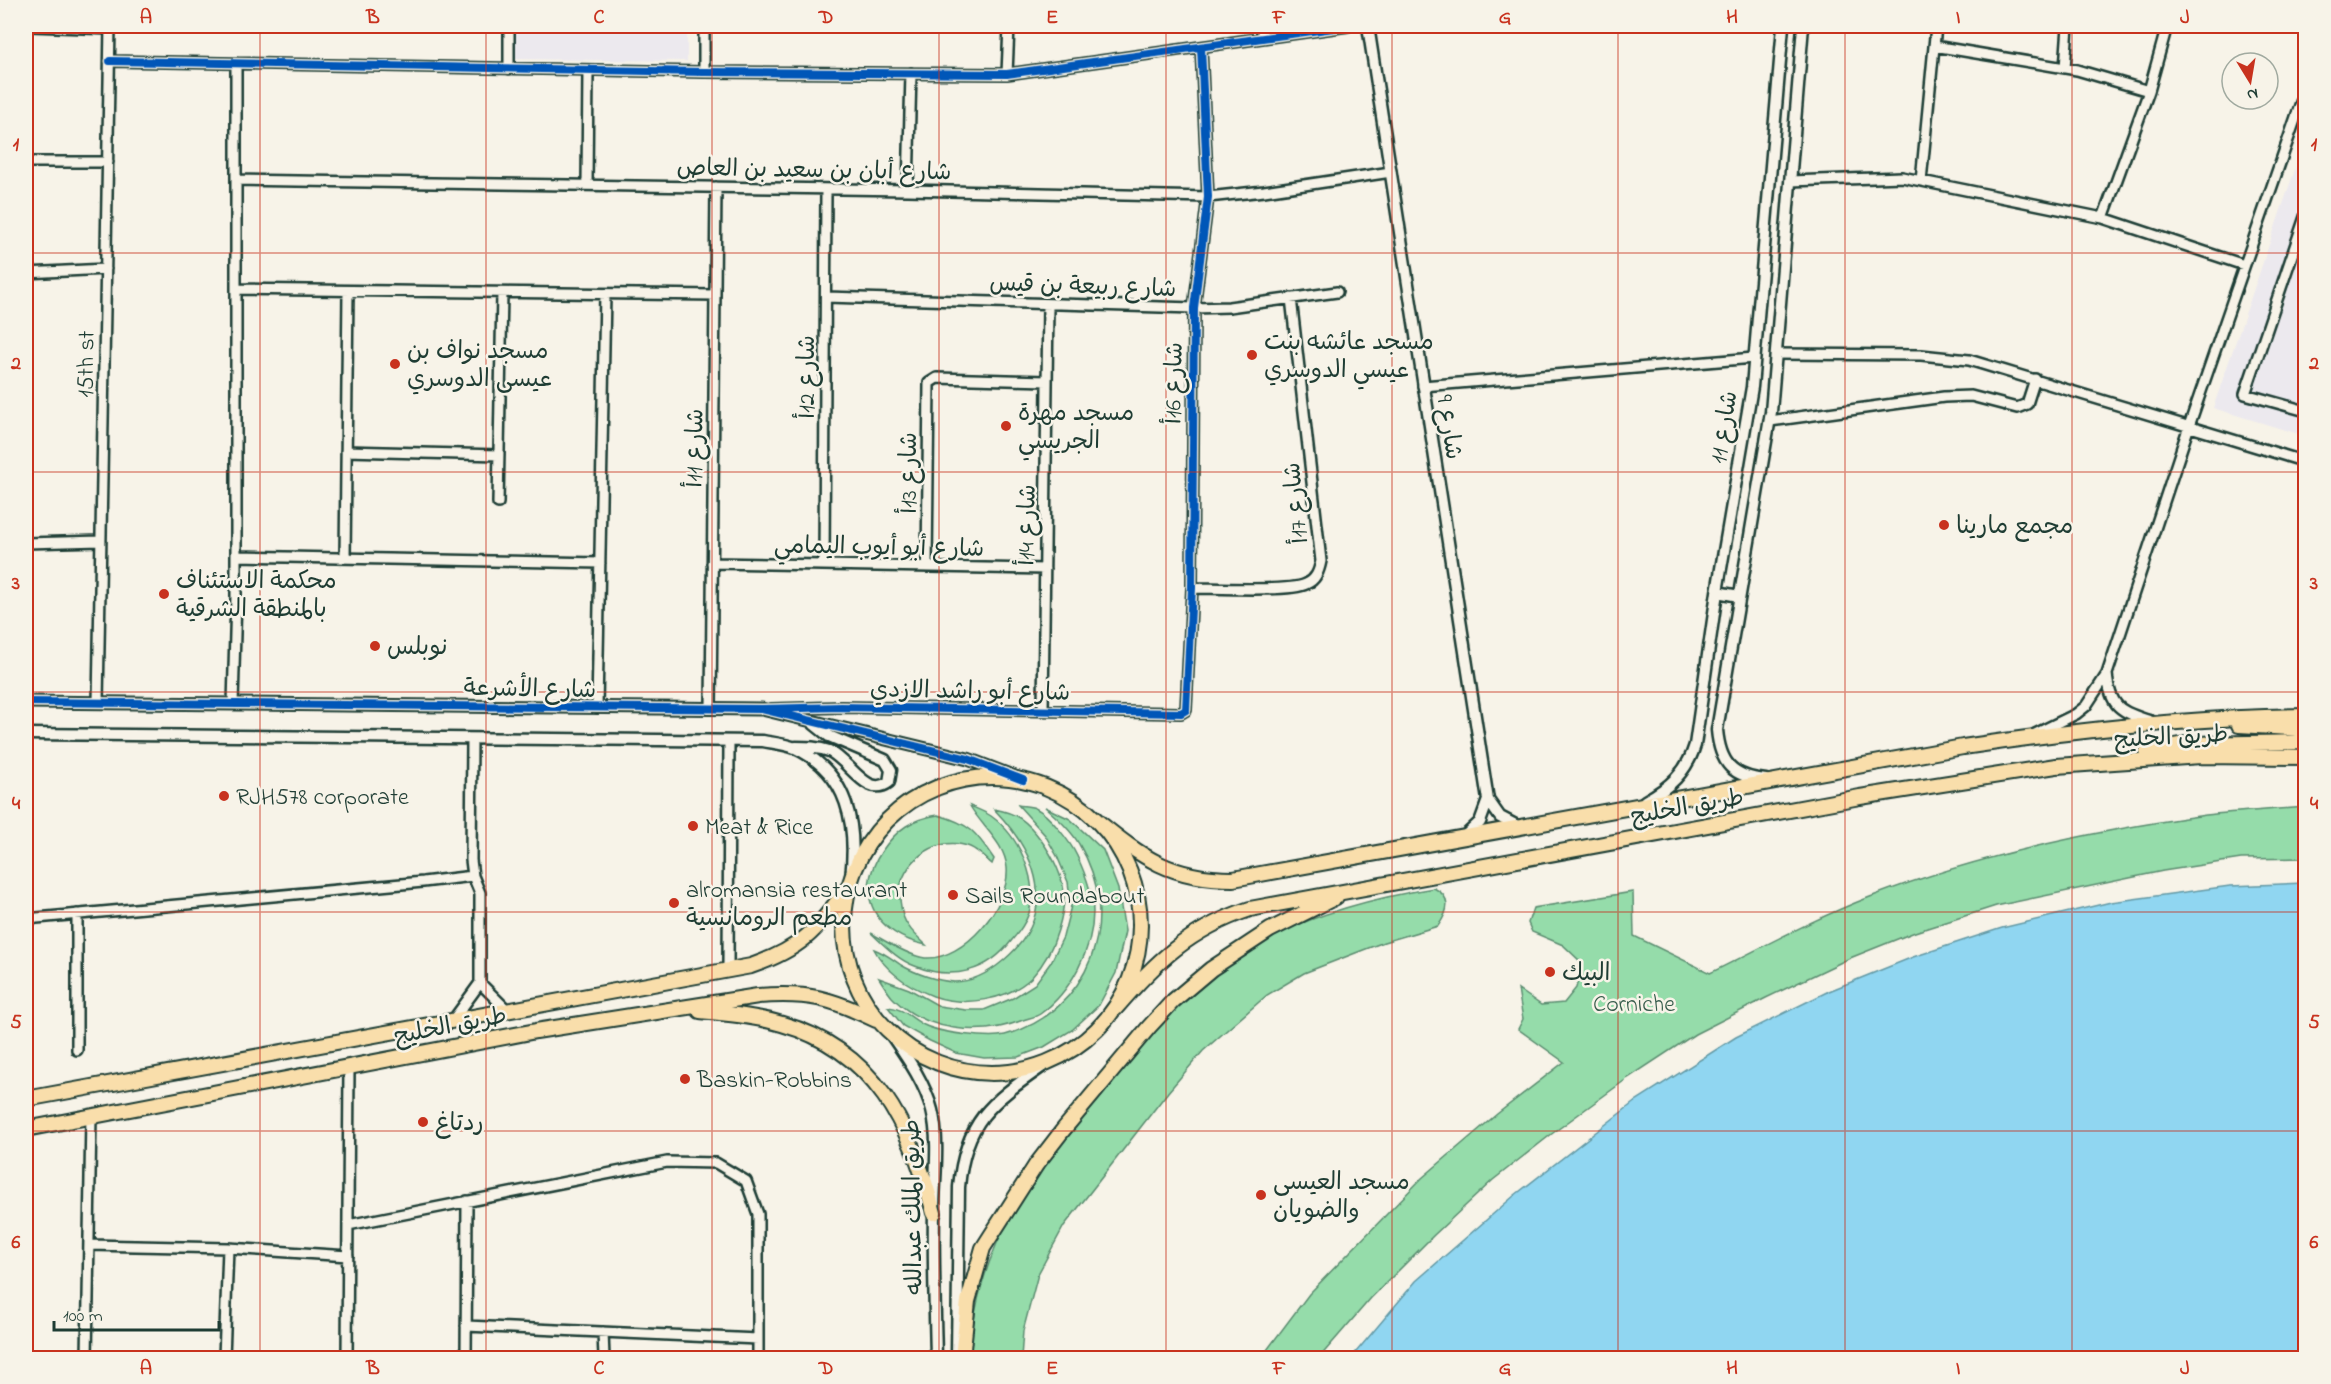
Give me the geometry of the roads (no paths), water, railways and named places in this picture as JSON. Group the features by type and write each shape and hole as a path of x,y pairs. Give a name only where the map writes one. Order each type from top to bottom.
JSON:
{"main road":[{"name":"طريق الخليج","path":"1097,820 1150,861 1172,870 1214,879 1256,875 2028,737 2157,723 2306,716"},
{"path":"2201,721 2279,729 2306,729"},
{"path":"2056,766 2186,744 2306,742"},
{"name":"طريق الخليج","path":"1115,1009 1159,960 1194,934 1217,921 1250,909 1860,797 2056,766 2201,756 2306,757"},
{"path":"996,776 1023,780 1062,795 1081,806 1097,820 1114,840 1124,858 1138,899 1140,918 1138,956 1130,979 1115,1009 1091,1036 1043,1066 999,1074 957,1070 921,1055 884,1026 863,997 851,971 844,929 850,883 873,838 904,806 953,782 996,776"},
{"name":"طريق الخليج","path":"26,1099 729,971 767,960 789,951 805,940 817,928 850,883"},
{"path":"962,1359 968,1301 983,1248 1036,1165 1149,1027 1173,1001 1238,950 1300,914 1363,887"},
{"name":"طريق الخليج","path":"26,1129 536,1031 758,996 808,995 841,1003 884,1026"},
{"path":"687,1009 755,1017 784,1024 826,1042 849,1058 868,1076 898,1118 917,1154 934,1213"}],"street":[{"path":"30,26 110,27"},
{"path":"509,26 509,69"},
{"path":"704,26 704,72"},
{"path":"1007,74 1009,26"},
{"path":"1261,26 1263,38"},
{"path":"110,61 704,72 1007,74 1348,26"},
{"name":"شارع 9","path":"1368,26 1488,800"},
{"name":"شارع 11","path":"1636,806 1659,794 1680,775 1692,756 1699,723 1717,592 1752,387 1783,26"},
{"name":"شارع 11","path":"1775,781 1754,779 1729,767 1719,747 1717,730 1770,421 1803,26"},
{"path":"1921,181 1936,26"},
{"path":"2065,68 2068,26"},
{"path":"2103,218 2149,91 2167,26"},
{"name":"15th st","path":"98,703 110,27"},
{"path":"1934,46 2065,68 2149,91"},
{"name":"شارع 16أ","path":"1177,713 1184,712 1188,707 1192,588 1194,308 1208,197 1201,47"},
{"path":"233,704 236,556 236,63"},
{"path":"586,185 588,70"},
{"path":"908,190 911,73"},
{"path":"2028,737 2076,714 2086,706 2107,674 2189,426 2306,88"},
{"path":"26,162 108,162"},
{"name":"شارع أبان بن سعيد بن العاص","path":"236,180 1208,197 1391,172"},
{"path":"1790,181 1902,177 2103,218 2244,265"},
{"name":"شارع 11أ","path":"711,709 716,187"},
{"name":"شارع 12أ","path":"824,565 826,189"},
{"path":"2306,214 2245,394 2306,411"},
{"path":"2295,245 2306,248"},
{"path":"26,273 106,269"},
{"path":"236,289 715,295"},
{"path":"345,558 348,291"},
{"name":"شارع ربيعة بن قيس","path":"826,297 1194,308 1229,307 1337,291"},
{"path":"498,503 502,293"},
{"path":"597,708 605,294"},
{"name":"شارع 17أ","path":"1192,588 1295,587 1311,582 1318,573 1321,561 1291,298"},
{"name":"شارع 14أ","path":"1043,710 1048,304"},
{"path":"1776,354 1921,355 1969,360 2306,462"},
{"path":"1423,386 1754,358"},
{"name":"شارع 13أ","path":"927,567 928,386 937,378 1047,381"},
{"path":"1770,421 1944,397 1971,396 2017,408 2027,404 2035,380"},
{"path":"346,451 499,455"},
{"path":"26,543 101,542"},
{"path":"236,556 600,563"},
{"name":"شارع أبو أيوب اليمامي","path":"712,562 1045,569"},
{"path":"1717,592 1739,596"},
{"path":"2107,674 2109,692 2117,705 2128,714 2157,723"},
{"name":"شارع الأشرعة","path":"26,702 762,709 968,759 1023,780"},
{"name":"شارع أبو راشد الازدي","path":"762,709 841,707 1177,713"},
{"path":"26,734 763,741 829,751 846,763 871,787 879,788 889,782 891,770 885,760 829,736 811,722"},
{"path":"453,1020 480,983 480,893 473,876 471,860 472,739"},
{"path":"729,741 729,971"},
{"path":"793,747 811,757 822,767 841,791 847,804 854,834 850,883"},
{"path":"1488,800 1500,817 1519,827"},
{"path":"1463,838 1480,822 1488,800"},
{"path":"26,919 473,876"},
{"path":"77,914 77,1050"},
{"path":"480,983 507,1010"},
{"name":"طريق الملك عبدالله","path":"884,1026 912,1064 928,1096 933,1112 936,1359"},
{"name":"طريق الملك عبدالله","path":"956,1359 959,1187 960,1168 966,1147 983,1114 998,1098 1043,1066"},
{"path":"347,1359 349,1067"},
{"path":"87,1359 91,1116"},
{"path":"348,1225 667,1162 716,1163 746,1181 758,1214 758,1359"},
{"path":"466,1359 467,1201"},
{"path":"89,1245 228,1248 348,1256"},
{"path":"224,1359 228,1248"},
{"path":"466,1326 758,1339"},
{"path":"603,1332 604,1359"}],"water":[{"path":"2305,883 2305,1358 1351,1358 1416,1281 1515,1195 1637,1100 1736,1037 1829,991 1913,957 2002,928 2111,902 2230,886"}],"place":[{"name":"مسجد عائشه بنت عيسي الدوسري","path":"1252,355"},
{"name":"مسجد نواف بن عيسى الدوسري","path":"395,364"},
{"name":"مسجد مهرة الجريسي","path":"1006,426"},
{"name":"مجمع مارينا","path":"1944,525"},
{"name":"محكمة الاستئناف بالمنطقة الشرقية","path":"164,594"},
{"name":"نوبلس","path":"375,646"},
{"name":"RJH578 corporate","path":"224,796"},
{"name":"Meat & Rice","path":"693,826"},
{"name":"Sails Roundabout","path":"953,895"},
{"name":"alromansia restaurant مطعم الرومانسية","path":"674,903"},
{"name":"البيك","path":"1550,972"},
{"name":"Baskin-Robbins","path":"685,1079"},
{"name":"ردتاغ","path":"423,1122"},
{"name":"مسجد العيسى والضويان","path":"1261,1195"}],"park label":[{"name":"Corniche","path":"1634,1003"}]}
